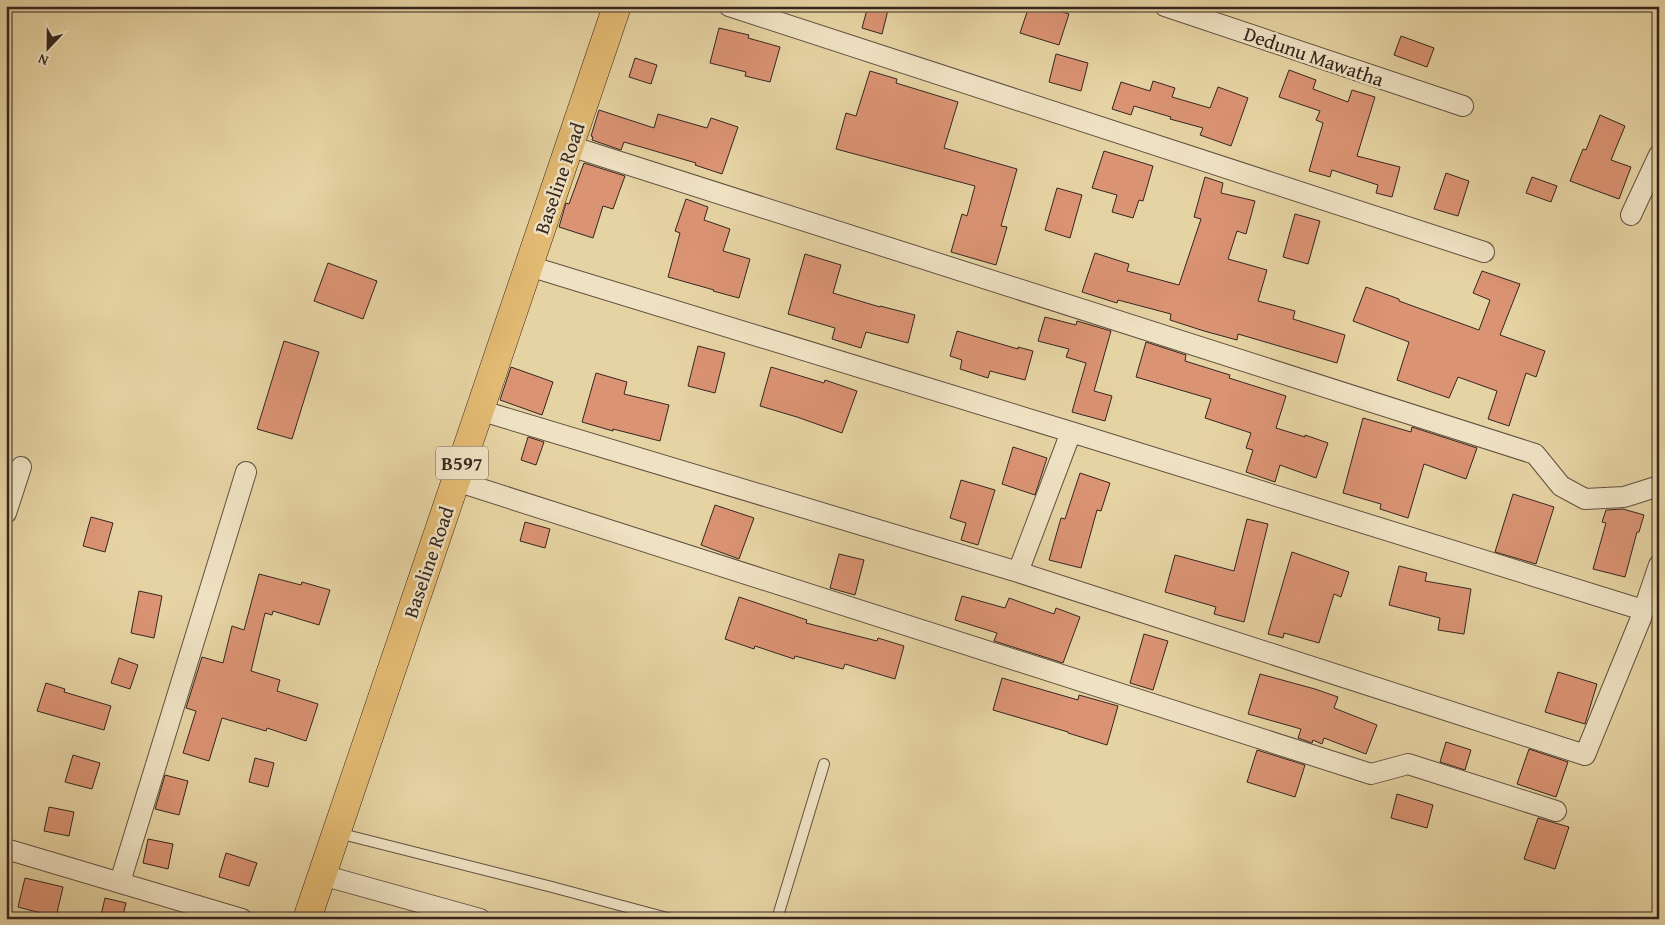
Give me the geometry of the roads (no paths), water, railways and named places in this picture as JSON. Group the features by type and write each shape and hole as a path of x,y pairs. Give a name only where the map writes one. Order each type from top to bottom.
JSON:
{"main road":[{"name":"Baseline Road","path":"307,919 617,6"}],"street":[{"path":"728,6 1484,252"},
{"name":"Dedunu Mawatha","path":"1165,6 1463,106"},
{"path":"570,146 1535,454 1560,486 1585,498 1624,497 1659,486"},
{"path":"1631,215 1659,155"},
{"path":"529,266 1071,432 1648,617"},
{"path":"480,410 1018,572 1586,754 1648,617 1659,566"},
{"path":"1018,572 1071,432"},
{"path":"6,514 21,467"},
{"path":"120,882 246,472"},
{"path":"456,481 1371,774 1408,764 1556,811"},
{"path":"8,854 120,882 242,919"},
{"path":"322,875 480,919"}],"lane":[{"path":"777,919 824,764"},
{"path":"337,833 671,919"}]}
